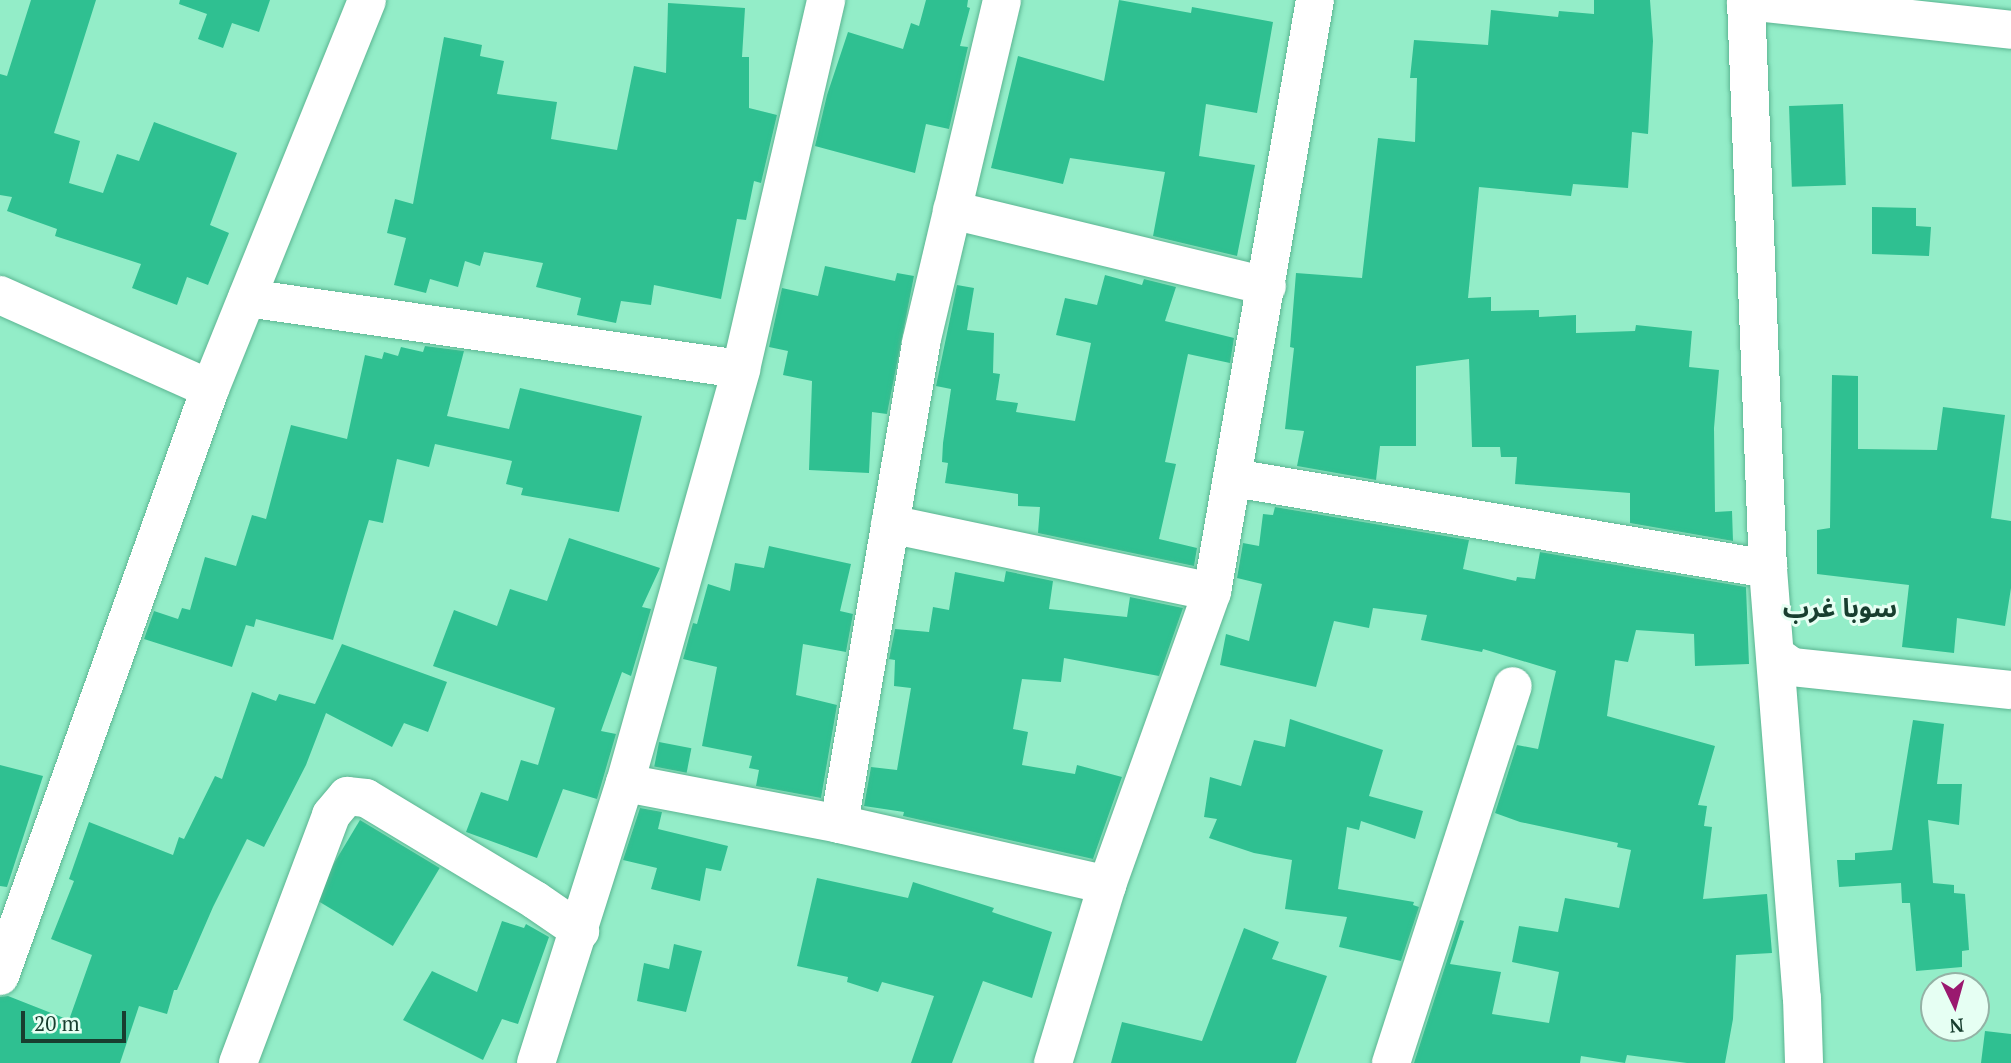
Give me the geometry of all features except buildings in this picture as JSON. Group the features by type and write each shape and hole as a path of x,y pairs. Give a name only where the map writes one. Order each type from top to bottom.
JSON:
{"street":[{"path":"0,976 210,389 367,0"},
{"path":"536,1063 625,783 741,369 826,0"},
{"path":"839,824 921,343 1002,0"},
{"path":"1053,1063 1107,886 1212,592 1234,478 1315,0"},
{"path":"1804,1063 1777,656 1772,638 1768,569 1746,0 2011,30"},
{"path":"952,211 1267,286"},
{"path":"0,295 210,389"},
{"path":"247,298 741,369"},
{"path":"1234,478 1768,569"},
{"path":"890,524 1212,592"},
{"path":"1777,656 1792,667 2011,690"},
{"path":"1391,1063 1513,686"},
{"path":"625,783 839,824 1107,886"},
{"path":"239,1063 256,1010 331,815 347,796 366,798 535,900 580,931"}],"district":[{"name":"سوبا غرب","path":"1840,608"}]}
